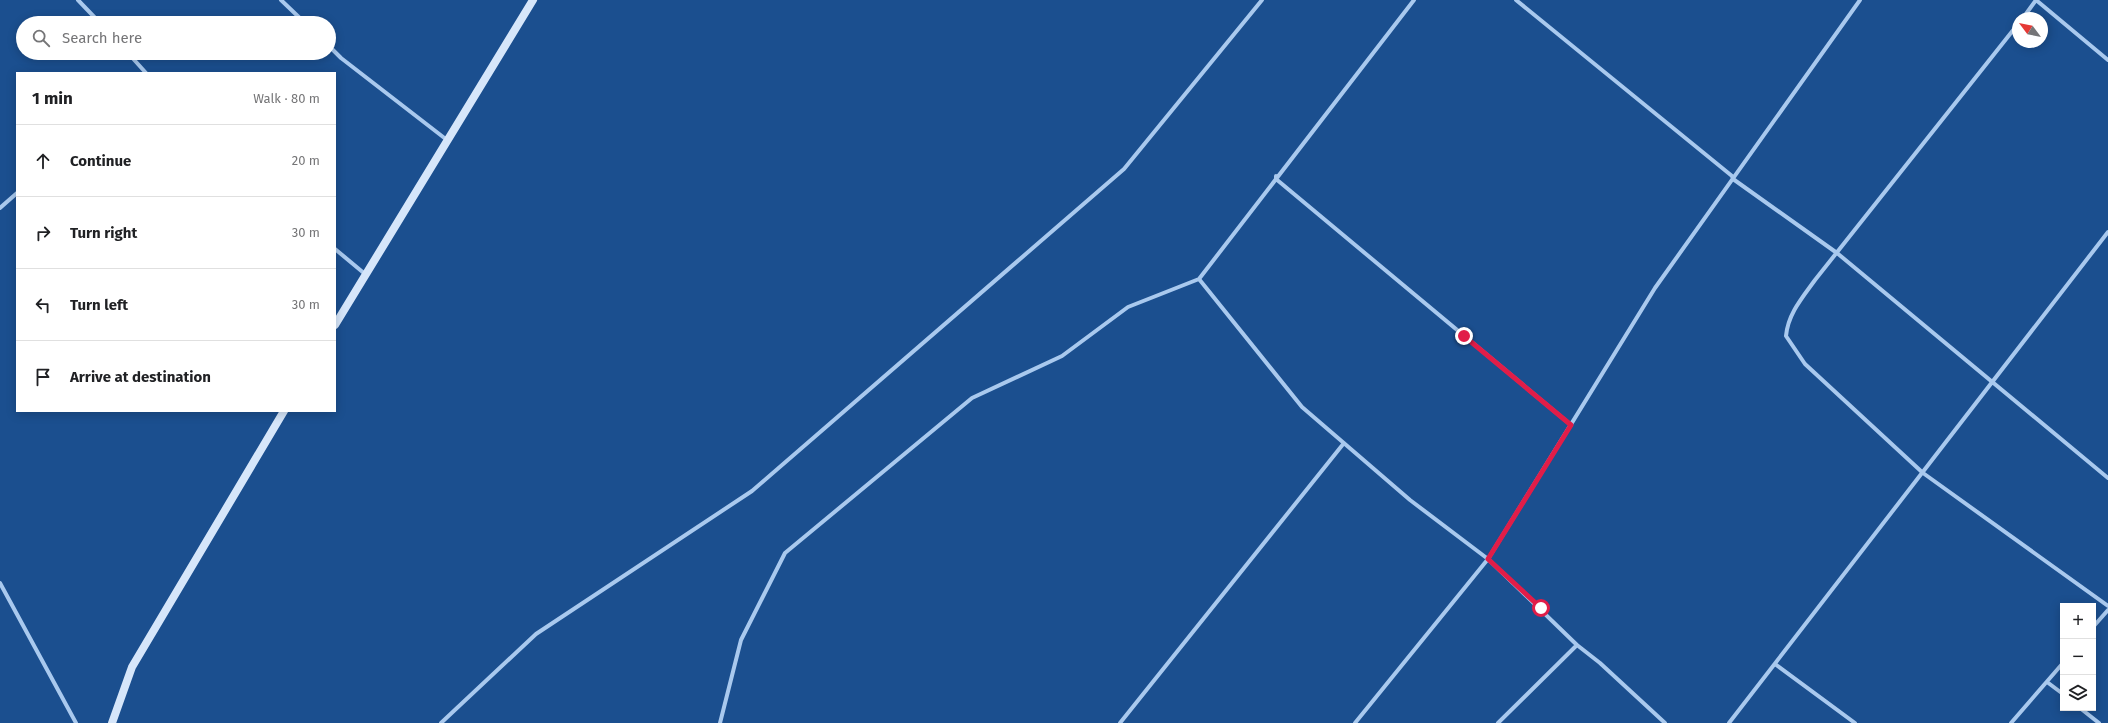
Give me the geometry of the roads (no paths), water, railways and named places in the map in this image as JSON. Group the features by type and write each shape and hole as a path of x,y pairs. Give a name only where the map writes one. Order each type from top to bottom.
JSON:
{"street":[{"path":"78,0 93,16"},
{"path":"282,0 298,16"},
{"path":"336,323 533,0"},
{"path":"441,723 536,634 752,491 1124,169 1262,0"},
{"path":"720,723 741,640 785,553 972,398 1062,356 1128,307 1199,279 1276,177 1414,0"},
{"path":"1516,0 1732,176 1732,179 1837,254 2108,478"},
{"path":"1355,723 1488,559 1655,288 1860,0"},
{"path":"2027,12 2036,0 2108,60"},
{"path":"2012,32 1794,308 1787,324 1786,336 1806,364 1923,473 2108,606"},
{"path":"336,53 447,140"},
{"path":"134,60 145,72"},
{"path":"1276,177 1571,425"},
{"path":"0,208 16,194"},
{"path":"1730,723 1881,524 1923,473 1992,381 2108,232"},
{"path":"336,250 365,274"},
{"path":"1199,279 1302,407 1410,500 1488,559 1577,645 1600,663 1665,723"},
{"path":"112,723 132,667 283,412"},
{"path":"1120,723 1344,443"},
{"path":"0,583 76,723"},
{"path":"2096,624 2108,610"},
{"path":"1498,723 1577,645"},
{"path":"1775,664 1855,723"},
{"path":"2011,723 2060,667"},
{"path":"2047,682 2060,692"},
{"path":"2084,711 2099,723"}]}
